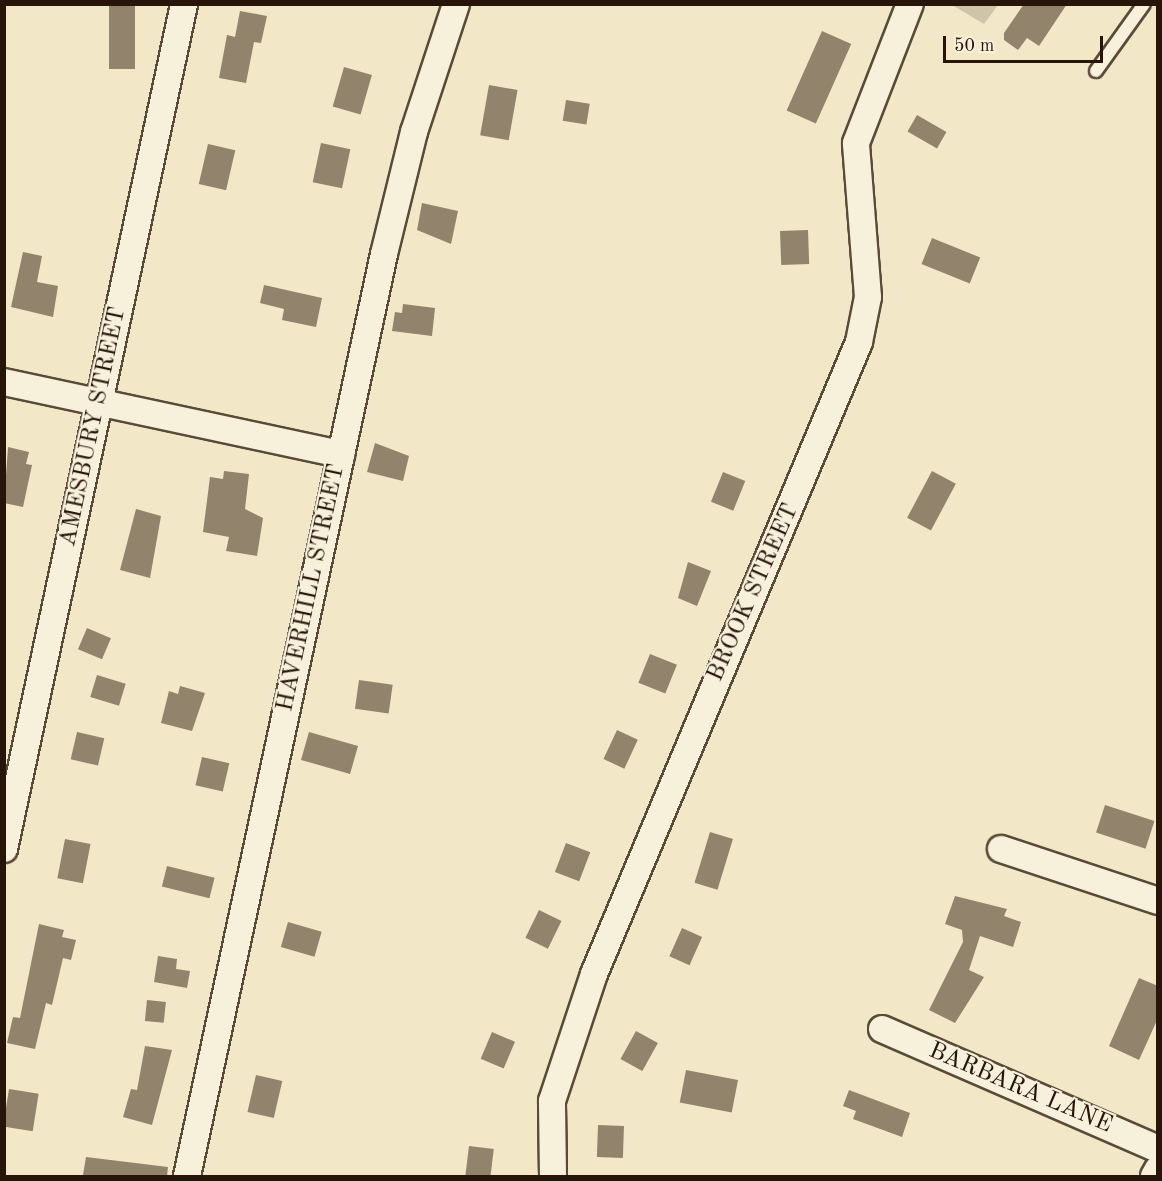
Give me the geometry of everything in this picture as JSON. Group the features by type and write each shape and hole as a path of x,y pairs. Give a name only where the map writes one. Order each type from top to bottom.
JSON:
{"street":[{"name":"AMESBURY STREET","path":"4,849 184,4"},
{"name":"HAVERHILL STREET","path":"187,1176 341,454 414,132 456,4"},
{"name":"BROOK STREET","path":"552,1176 552,1101 594,974 860,342 868,297 856,143 910,4"},
{"path":"4,382 341,454"},
{"path":"1001,849 1158,902"},
{"name":"BARBARA LANE","path":"882,1029 1158,1149"},
{"path":"1154,1176 1158,1169"}],"lane":[{"path":"1096,71 1144,4"}],"shaded area":[{"path":"952,5 998,5 984,24"}],"building":[{"path":"109,4 135,4 135,69 109,69"},
{"path":"1024,4 1067,4 1039,46 1027,38 1018,50 1004,40 1004,33"},
{"path":"240,11 267,16 261,43 254,42 246,83 219,78 227,35 235,37"},
{"path":"822,31 851,44 816,123 787,110"},
{"path":"344,67 372,75 361,114 333,106"},
{"path":"489,85 518,90 509,140 480,135"},
{"path":"566,100 590,104 586,124 563,121"},
{"path":"917,115 946,132 937,148 908,131"},
{"path":"321,143 350,149 342,188 313,182"},
{"path":"208,144 235,150 226,190 199,184"},
{"path":"422,203 458,211 451,244 417,230"},
{"path":"808,230 809,264 781,265 780,231"},
{"path":"932,238 980,257 970,283 922,264"},
{"path":"23,252 42,256 37,282 58,286 53,317 11,307"},
{"path":"264,285 322,298 316,327 282,320 284,309 260,303"},
{"path":"403,304 435,308 432,336 392,331 395,312 402,313"},
{"path":"375,443 409,456 403,481 367,472"},
{"path":"8,447 29,452 26,464 32,465 23,507 4,503"},
{"path":"224,471 249,474 245,509 263,518 257,556 226,551 229,537 203,532 210,477 223,479"},
{"path":"932,471 956,484 931,530 907,518"},
{"path":"723,472 745,481 733,511 711,502"},
{"path":"136,509 161,516 150,578 120,570"},
{"path":"688,562 711,571 697,606 678,598"},
{"path":"87,628 111,638 102,659 78,649"},
{"path":"650,654 677,665 665,694 638,683"},
{"path":"97,675 126,684 119,706 90,697"},
{"path":"359,680 393,685 389,713 355,709"},
{"path":"180,686 205,693 192,731 161,723 169,691 178,694"},
{"path":"617,730 638,740 624,769 603,759"},
{"path":"77,732 104,738 98,766 71,759"},
{"path":"309,732 358,746 350,774 301,760"},
{"path":"202,757 229,763 223,792 195,785"},
{"path":"1105,805 1154,821 1145,849 1096,833"},
{"path":"710,832 733,839 717,890 695,883"},
{"path":"65,839 91,844 83,883 57,878"},
{"path":"566,843 590,852 579,881 555,872"},
{"path":"167,866 215,878 209,898 162,886"},
{"path":"955,896 1007,909 1004,916 1021,922 1013,947 980,936 969,970 984,977 955,1023 929,1010 963,942 962,930 945,924"},
{"path":"539,910 561,921 548,949 525,938"},
{"path":"288,922 322,932 314,957 281,947"},
{"path":"39,924 64,930 62,937 76,940 71,960 63,958 52,1005 46,1003 35,1049 7,1043 13,1017 20,1018"},
{"path":"682,928 702,937 689,965 669,956"},
{"path":"158,956 177,959 176,969 190,971 187,988 154,982"},
{"path":"1139,978 1158,986 1158,1018 1139,1060 1109,1046"},
{"path":"147,1000 166,1002 164,1023 145,1021"},
{"path":"636,1031 658,1043 642,1071 620,1059"},
{"path":"492,1032 515,1042 504,1068 481,1059"},
{"path":"145,1046 172,1050 152,1125 123,1117 131,1089 137,1090"},
{"path":"686,1070 738,1080 732,1113 680,1102"},
{"path":"256,1075 282,1081 274,1118 247,1112"},
{"path":"9,1089 39,1094 33,1131 4,1127"},
{"path":"849,1090 910,1113 902,1137 853,1119 856,1111 843,1106"},
{"path":"598,1125 624,1126 623,1158 597,1157"},
{"path":"469,1146 494,1149 491,1176 465,1176"},
{"path":"86,1157 168,1167 167,1176 83,1175"}]}
